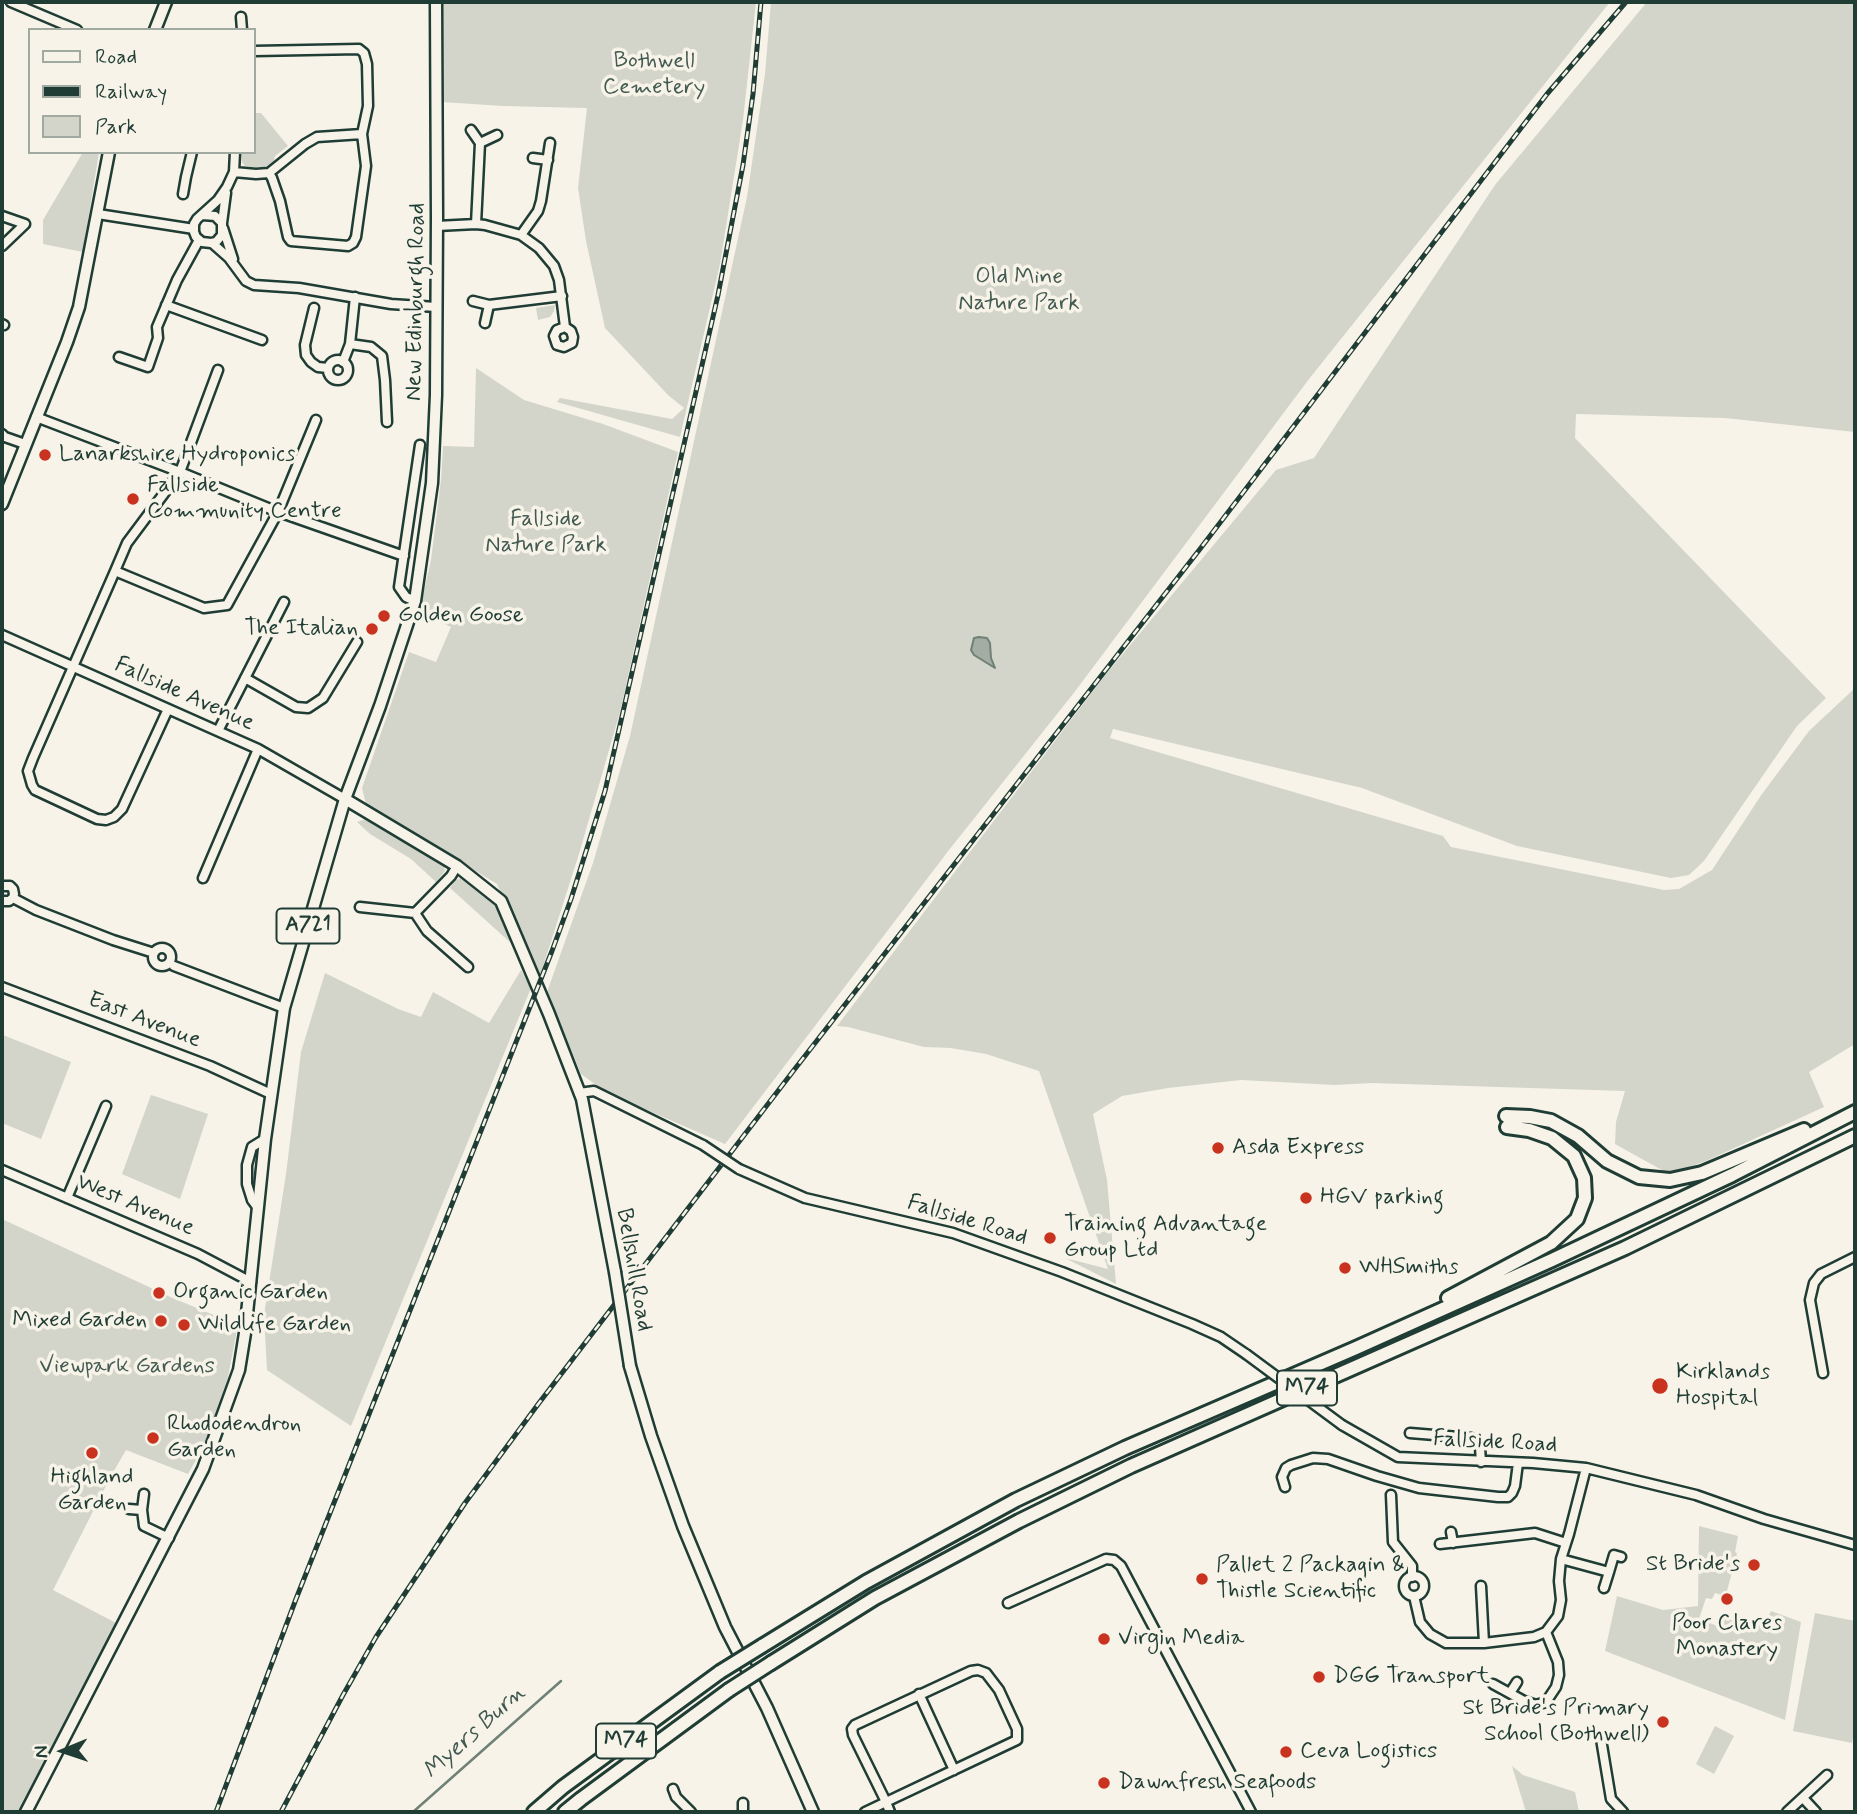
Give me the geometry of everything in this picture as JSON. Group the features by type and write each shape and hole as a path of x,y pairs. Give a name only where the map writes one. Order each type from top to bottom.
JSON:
{"highway":[{"path":"1356,1348 1551,1243 1577,1219 1585,1198 1584,1178 1574,1156 1552,1138 1506,1121 1530,1117 1551,1121 1578,1136 1607,1161 1639,1177 1670,1180 1702,1173 1855,1111"},
{"name":"M74","path":"534,1812 563,1787 720,1672 866,1582 1016,1500 1125,1448 1552,1260 1708,1187 1855,1111"},
{"name":"M74","path":"565,1812 729,1690 875,1598 1007,1527 1131,1466 1625,1248 1855,1136"}],"main road":[{"path":"156,28 166,2"},
{"name":"New Edinburgh Road","path":"26,1812 203,1469 239,1370 246,1333 265,1139 284,1008 345,799 415,601 432,484 436,395 436,2"},
{"path":"2,504 79,307 109,154"},
{"name":"Bellshill Road","path":"345,799 457,866 501,901 582,1099 630,1366 651,1436 682,1526 724,1627 766,1708 813,1812"}],"street":[{"path":"11,2 72,28"},
{"path":"241,16 242,28"},
{"path":"256,51 359,49 364,53 367,64 368,106 362,134 366,166 353,243 348,246 291,241 269,173"},
{"path":"471,130 480,143 476,223"},
{"path":"234,172 269,173 304,144 317,137 362,134"},
{"path":"480,143 497,135"},
{"path":"521,235 538,211 550,143"},
{"path":"183,194 192,154"},
{"path":"227,187 219,239 207,244 199,240 194,229 197,219 218,200 227,187 234,172 234,154"},
{"path":"533,158 548,160"},
{"path":"98,214 194,229"},
{"path":"2,215 25,223 2,246"},
{"path":"203,215 215,216 222,226 237,272"},
{"path":"437,226 476,223 521,235 539,247 554,266 559,280 565,327"},
{"path":"119,356 148,367 158,338 157,327 177,280 199,240"},
{"path":"212,243 229,258 237,272 254,285 299,288 391,304 436,307"},
{"path":"472,301 489,305 562,296"},
{"path":"343,362 350,344 355,297"},
{"path":"166,305 262,340"},
{"path":"485,323 489,305"},
{"path":"314,308 306,355 318,367 328,368"},
{"path":"350,344 372,347 382,356 387,422"},
{"path":"328,368 334,361 343,362"},
{"path":"328,368 334,379 343,379 348,370 343,362"},
{"path":"168,709 122,809 106,820 97,819 35,790 28,771 72,667 127,543 180,472 218,370"},
{"path":"36,417 278,512 404,556"},
{"path":"115,570 204,608 228,605 278,512 316,421"},
{"path":"2,434 25,444"},
{"path":"415,601 406,597 399,587 420,445"},
{"path":"218,732 284,601"},
{"name":"Fallside Avenue","path":"2,635 258,750 345,799"},
{"path":"245,678 296,707 308,708 323,698 357,642"},
{"path":"203,878 258,750"},
{"path":"415,913 451,876 457,866"},
{"path":"2,886 10,886 13,889 13,898"},
{"path":"2,901 13,898"},
{"path":"13,898 36,910 153,953"},
{"path":"359,907 415,913"},
{"path":"415,913 427,931 468,967"},
{"path":"174,966 284,1008"},
{"name":"East Avenue","path":"2,987 210,1066 271,1094"},
{"name":"Fallside Road","path":"579,1093 594,1091 703,1145 739,1169 805,1198 953,1233 1062,1272 1192,1324 1221,1337 1342,1425 1398,1457 1586,1468 1696,1494 1763,1518 1855,1545"},
{"path":"66,1198 106,1106"},
{"name":"West Avenue","path":"2,1170 198,1254 251,1282"},
{"path":"1823,1373 1810,1300 1814,1283 1821,1274 1855,1257"},
{"path":"1410,1433 1471,1438 1477,1441 1480,1447 1481,1462"},
{"path":"1285,1487 1282,1477 1286,1468 1313,1458 1328,1459 1419,1488 1508,1496 1516,1486 1518,1463"},
{"path":"1414,1596 1420,1622 1430,1634 1446,1643 1484,1643 1534,1637 1546,1632 1558,1616 1561,1600 1561,1559 1586,1468"},
{"path":"145,1494 142,1510 144,1526 169,1538"},
{"path":"1391,1495 1392,1542 1412,1566 1412,1577"},
{"path":"129,1508 142,1510"},
{"path":"1451,1532 1453,1543"},
{"path":"1440,1545 1535,1533 1566,1543"},
{"path":"1604,1588 1614,1555 1621,1557"},
{"path":"1008,1603 1106,1559 1114,1560 1121,1566 1251,1812"},
{"path":"1561,1559 1609,1572"},
{"path":"1412,1577 1418,1578 1423,1586 1420,1594 1414,1596 1408,1594 1404,1586 1412,1577"},
{"path":"1481,1586 1485,1599 1484,1643"},
{"path":"1493,1684 1524,1701 1536,1705 1546,1702 1556,1687 1559,1675 1558,1662 1546,1632"},
{"path":"865,1812 886,1802 954,1770 1017,1740 1017,1729 999,1690 986,1673 971,1671 855,1725 852,1729 853,1735 886,1802 890,1812"},
{"path":"1510,1693 1517,1682"},
{"path":"919,1694 954,1770"},
{"path":"1601,1739 1611,1799 1623,1812"},
{"path":"1787,1812 1827,1775"},
{"path":"673,1789 676,1797 691,1812"},
{"path":"1803,1798 1816,1812"}],"green space":[{"name":"Bothwell Cemetery","path":"442,2 756,2 743,120 720,264 680,437 557,402 560,398 672,419 684,408 668,395 605,328 586,241 578,188 587,108 442,102"},
{"name":"Old Mine Nature Park","path":"771,2 1610,2 1309,379 1073,694 949,850 725,1144 606,1092 581,1074 547,992 593,863 630,736 747,197 765,74"},
{"path":"1647,2 1855,2 1855,432 1725,418 1576,414 1575,438 1826,698 1797,726 1704,861 1689,875 1671,878 1517,846 1362,788 1113,729 1110,738 1443,836 1451,847 1664,890 1679,889 1712,870 1762,794 1809,731 1855,688 1855,1044 1809,1072 1824,1107 1706,1161 1669,1174 1615,1144 1616,1122 1625,1091 1372,1083 1335,1085 1241,1080 1122,1096 1093,1114 1107,1180 1116,1284 1065,1258 1108,1269 1039,1071 986,1054 924,1047 837,1026 1106,674 1276,470 1314,458 1495,185"},
{"path":"256,113 261,113 288,146 275,156 273,164 261,168 245,166 241,154 256,154"},
{"path":"82,154 99,154 83,252 43,244 43,220"},
{"path":"555,305 550,317 538,320 536,308"},
{"name":"Fallside Nature Park","path":"476,368 524,400 603,424 678,452 620,712 539,979 497,884 366,804 362,788 409,652 436,662 451,627 419,613 431,560 443,446 474,447"},
{"path":"369,818 444,866 445,871 436,882 411,859 370,834 357,822"},
{"path":"461,878 467,879 496,904 513,945 450,888"},
{"path":"521,970 531,988 351,1426 267,1370 264,1315 286,1174 301,1052 325,973 398,1009 421,1017 433,992 489,1023"},
{"path":"3,1035 71,1062 41,1139 2,1123"},
{"path":"151,1095 208,1114 180,1199 122,1174"},
{"name":"Viewpark Gardens","path":"2,1219 238,1325 228,1377 205,1444 188,1474 126,1450 53,1590 118,1624 86,1691 18,1812 2,1812"},
{"path":"1699,1526 1738,1536 1737,1553 1727,1591 1722,1595 1715,1593 1712,1599 1706,1598 1699,1619 1720,1627 1724,1618 1764,1626 1771,1611 1801,1622 1785,1720 1605,1651 1617,1596 1663,1610 1698,1606"},
{"path":"1815,1613 1855,1621 1855,1728 1852,1743 1793,1731"},
{"path":"1715,1726 1734,1736 1714,1774 1696,1764"},
{"path":"1512,1766 1523,1775 1575,1792 1579,1812 1526,1812"}],"shaded area":[{"path":"974,638 987,638 990,643 995,668 974,655 971,650"}],"waterway":[{"name":"Myers Burn","path":"413,1812 561,1681"}],"railway":[{"path":"216,1812 296,1599 552,951 605,791 718,295 743,165 753,94 761,2"},
{"path":"281,1812 376,1637 465,1503 539,1403 794,1070 1200,549 1547,94 1626,2"}],"place":[{"name":"Lanarkshire Hydroponics","path":"45,455"},
{"name":"Fallside Community Centre","path":"133,499"},
{"name":"Golden Goose","path":"384,616"},
{"name":"The Italian","path":"372,629"},
{"name":"Asda Express","path":"1218,1148"},
{"name":"HGV parking","path":"1306,1198"},
{"name":"Training Advantage Group Ltd","path":"1050,1238"},
{"name":"WHSmiths","path":"1345,1268"},
{"name":"Organic Garden","path":"159,1293"},
{"name":"Mixed Garden","path":"161,1321"},
{"name":"Wildlife Garden","path":"184,1325"},
{"name":"Kirklands Hospital","path":"1660,1386"},
{"name":"Rhododendron Garden","path":"153,1438"},
{"name":"Highland Garden","path":"92,1453"},
{"name":"St Bride's","path":"1754,1565"},
{"name":"Pallet 2 Packagin & Thistle Scientific","path":"1202,1579"},
{"name":"Poor Clares Monastery","path":"1727,1599"},
{"name":"Virgin Media","path":"1104,1639"},
{"name":"DGG Transport","path":"1319,1677"},
{"name":"St Bride's Primary School (Bothwell)","path":"1663,1722"},
{"name":"Ceva Logistics","path":"1286,1752"},
{"name":"Dawnfresh Seafoods","path":"1104,1783"}]}
